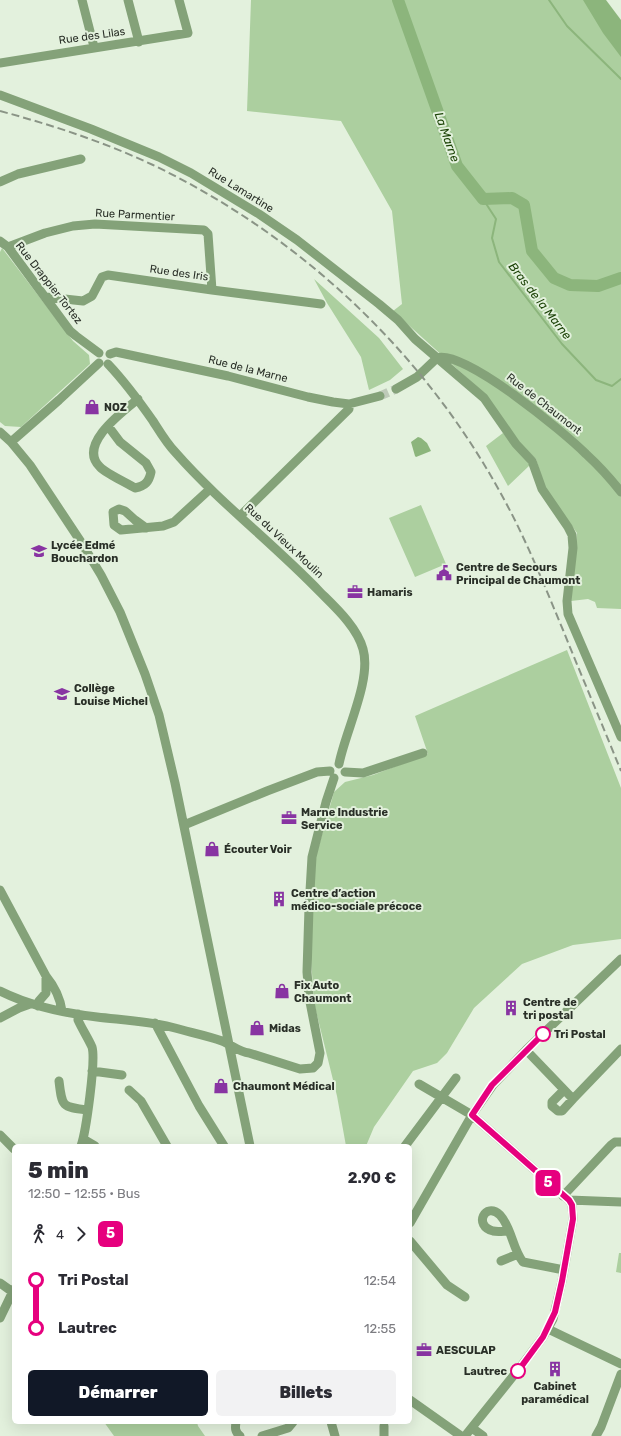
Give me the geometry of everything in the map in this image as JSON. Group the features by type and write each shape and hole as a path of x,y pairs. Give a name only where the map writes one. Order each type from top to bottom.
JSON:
{"street":[{"path":"82,0 94,47"},
{"path":"128,0 139,42"},
{"name":"Rue des Lilas","path":"0,63 188,33 179,0"},
{"name":"Rue Lamartine","path":"0,95 160,157 191,173 229,196 297,240 379,304 398,320 415,339 484,398 516,444 532,461 542,489 568,527 573,542 567,601 568,614 621,737"},
{"path":"0,182 18,174 81,159"},
{"name":"Rue Parmentier","path":"8,247 45,233 73,226 95,224 204,230 208,234 212,290"},
{"name":"Rue Drappier Tortez","path":"0,241 8,247 70,331 102,360"},
{"name":"Rue des Iris","path":"46,298 83,300 92,296 102,277 108,275 321,304"},
{"name":"Rue de la Marne","path":"102,360 111,358 110,354 116,352 228,376 333,402 349,404 380,396"},
{"name":"Rue de Chaumont","path":"437,358 446,357 475,369 516,396 586,454 621,492"},
{"path":"396,389 417,377 437,358"},
{"path":"10,442 59,400 102,360"},
{"name":"Rue du Vieux Moulin","path":"102,360 131,389 175,452 210,489 299,570 339,611 358,638 363,649 365,675 339,764"},
{"path":"108,426 120,442 146,463 151,472 150,480 142,487 135,488 100,468 92,455 94,442 108,426 138,399"},
{"path":"240,516 349,409 349,404"},
{"path":"0,432 30,465 73,530 101,575 135,646 159,715 184,825 250,1144"},
{"path":"146,528 163,526 174,522 210,489"},
{"path":"345,772 363,773 423,753"},
{"path":"0,991 34,1005 62,1011 155,1023 220,1040 230,1044 242,1053 249,1053 300,1069 313,1068 318,1063 320,1053 309,997 307,972 312,857 332,775 332,765 339,764 344,767 345,772"},
{"path":"184,825 317,772 341,778 345,772"},
{"path":"0,890 46,976 60,998 62,1011"},
{"path":"412,1220 472,1115 492,1085 526,1050 621,959"},
{"path":"46,976 46,992"},
{"path":"0,1018 19,1008 34,1005 46,992 51,990 56,991"},
{"path":"78,1014 78,1020 92,1048 93,1057 82,1142"},
{"path":"155,1023 199,1106 223,1144"},
{"path":"564,1090 552,1102 552,1106 558,1112 562,1111 621,1049"},
{"path":"526,1050 573,1099"},
{"path":"92,1071 122,1075"},
{"path":"406,1144 456,1078"},
{"path":"59,1081 61,1099 65,1106 87,1110"},
{"path":"419,1084 472,1115 572,1205 573,1219 564,1270 555,1312 548,1329 522,1365 465,1436"},
{"path":"129,1090 141,1101 166,1144"},
{"path":"0,1135 12,1147"},
{"path":"566,1198 610,1145 615,1142 621,1142"},
{"path":"566,1198 621,1202"},
{"path":"509,1231 518,1254 523,1262 564,1270"},
{"path":"412,1243 448,1285 465,1297"},
{"path":"501,1261 518,1254"},
{"path":"0,1283 12,1290"},
{"path":"0,1318 12,1295"},
{"path":"548,1329 621,1364"},
{"path":"596,1436 601,1427 621,1374"},
{"path":"412,1401 461,1436"},
{"path":"236,1424 237,1434 240,1436"},
{"path":"262,1436 288,1428 291,1424"},
{"path":"332,1424 335,1436"},
{"path":"384,1426 384,1436"},
{"path":"472,1428 483,1436"}],"shaded area":[{"path":"251,0 597,0 621,31 621,609 597,608 595,602 588,599 571,601 577,533 545,488 536,459 517,440 487,396 393,311 402,304 392,211 341,121 247,111"},
{"path":"583,0 606,0 621,20 621,57 603,33"},
{"path":"2,248 73,341 89,355 90,364 21,427 5,426 0,422 0,252"},
{"path":"314,279 379,338 403,369 390,380 369,390 361,357 327,303"},
{"path":"503,433 530,465 508,486 486,446"},
{"path":"418,437 427,443 431,451 416,457 411,442"},
{"path":"421,505 446,564 415,577 389,518"},
{"path":"567,650 621,788 621,939 573,945 522,964 474,1008 447,1053 437,1063 413,1071 374,1127 367,1144 346,1144 337,1096 314,1003 310,943 316,856 334,792 345,782 373,775 428,754 415,716"},
{"path":"619,1253 621,1253 621,1273 616,1272"},
{"path":"105,1424 198,1424 205,1436 114,1436"}],"waterway":[{"name":"La Marne","path":"398,0 457,166 483,199 512,198 524,205 532,251 554,278 570,285 598,286 621,278"},
{"name":"La Marne","path":"549,0 567,26 621,79"},
{"name":"Bras de la Marne","path":"483,199 496,219 492,238 499,262 562,344 596,380 612,386 621,379"}],"tunnel":[{"path":"380,396 396,389"}],"railway":[{"path":"0,111 97,141 153,165 208,194 260,228 310,265 356,306 400,350 439,398 475,449 506,503 536,566 621,771"}],"bus line":[{"name":"5","path":"518,1371 543,1337 553,1319 566,1260 573,1219 573,1208 569,1200 542,1178 472,1115 492,1085 543,1034"}],"place":[{"name":"NOZ","path":"92,407"},
{"name":"Lycée Edmé Bouchardon","path":"39,551"},
{"name":"Centre de Secours Principal de Chaumont","path":"444,573"},
{"name":"Hamaris","path":"355,592"},
{"name":"Collège Louise Michel","path":"62,694"},
{"name":"Marne Industrie Service","path":"289,818"},
{"name":"Écouter Voir","path":"212,849"},
{"name":"Centre d’action médico-sociale précoce","path":"279,899"},
{"name":"Fix Auto Chaumont","path":"282,991"},
{"name":"Centre de tri postal","path":"511,1008"},
{"name":"Midas","path":"257,1028"},
{"name":"Tri Postal","path":"543,1034"},
{"name":"Chaumont Médical","path":"221,1086"},
{"name":"AESCULAP","path":"424,1350"},
{"name":"Cabinet paramédical","path":"555,1369"},
{"name":"Lautrec","path":"518,1371"}]}
